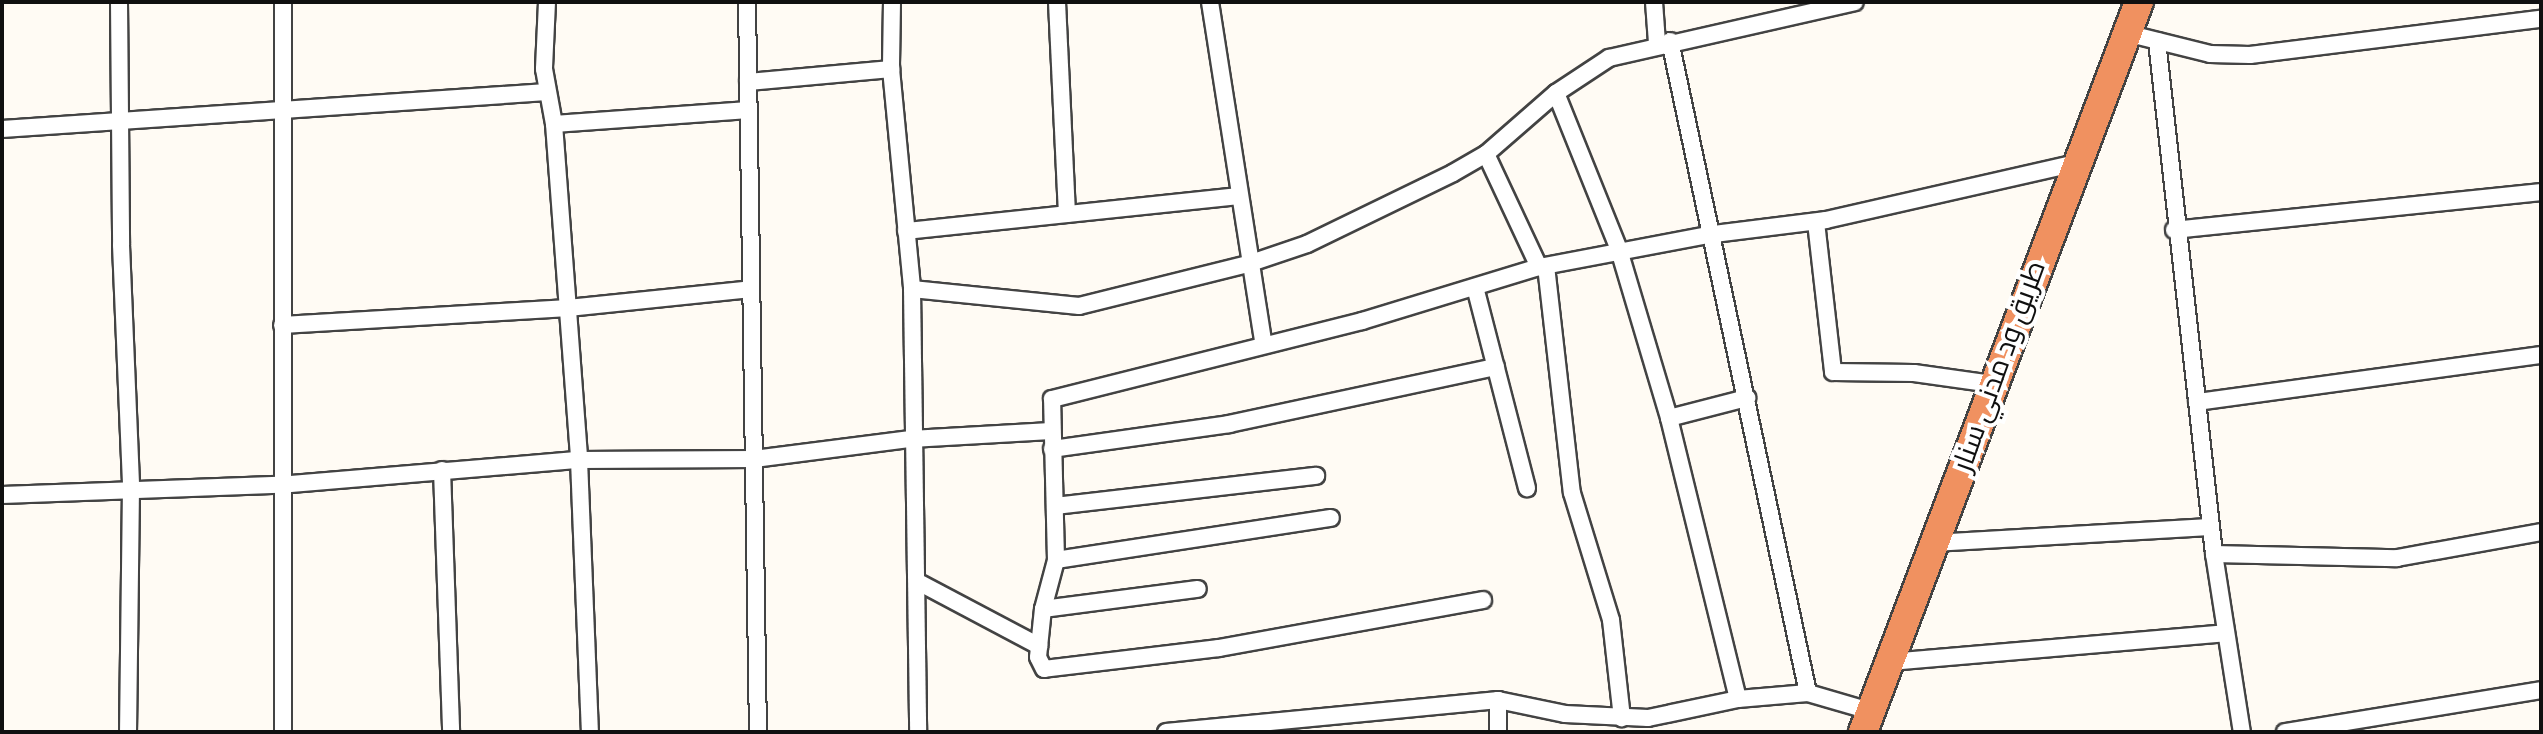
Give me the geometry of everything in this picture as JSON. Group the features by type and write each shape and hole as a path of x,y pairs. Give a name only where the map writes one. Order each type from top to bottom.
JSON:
{"highway":[{"name":"طريق ود مدني سنار","path":"1866,722 2073,164 2139,2"}],"street":[{"path":"119,2 118,122 131,488 128,732"},
{"path":"283,2 279,485 283,732"},
{"path":"547,2 547,92 554,124 579,460 590,732"},
{"path":"747,2 758,732"},
{"path":"892,2 891,69 912,289 911,439 920,583 918,732"},
{"path":"1057,2 1067,214"},
{"path":"1210,2 1248,264 1264,345"},
{"path":"1654,2 1714,234 1808,693"},
{"path":"912,289 1079,306 1248,264 1307,244 1486,154 1556,93 1609,58 1664,42 1855,2"},
{"path":"2126,33 2210,54 2299,53 2541,19"},
{"path":"2157,41 2174,230 2210,527 2242,732"},
{"path":"748,82 891,69"},
{"path":"2,129 547,92"},
{"path":"1556,93 1619,250 1669,418 1738,699"},
{"path":"554,124 748,110"},
{"path":"1486,154 1542,266 1572,493 1611,620 1622,718"},
{"path":"1483,600 1219,648 1053,669 1040,664 1043,609 1056,560 1052,399 1264,345 1542,266 1714,234 1816,222 2073,164"},
{"path":"2174,230 2541,192"},
{"path":"906,231 1238,196"},
{"path":"1816,222 1833,372 1914,373 1992,384"},
{"path":"1475,287 1527,488"},
{"path":"282,325 568,308 751,289"},
{"path":"2197,402 2541,355"},
{"path":"1052,449 1241,422 1496,367"},
{"path":"1669,418 1747,398"},
{"path":"2,495 279,485 579,460 754,459 911,439 1051,431"},
{"path":"442,470 451,732"},
{"path":"1055,506 1316,476"},
{"path":"1056,560 1331,518"},
{"path":"1933,543 2210,527"},
{"path":"2214,554 2397,558 2541,532"},
{"path":"920,583 1039,646"},
{"path":"1043,609 1198,589"},
{"path":"1889,662 2226,633"},
{"path":"2285,732 2541,690"},
{"path":"1166,732 1326,724 1498,700 1598,725 1622,718 1665,716 1738,699 1808,693 1866,722"},
{"path":"1498,700 1498,732"}]}
